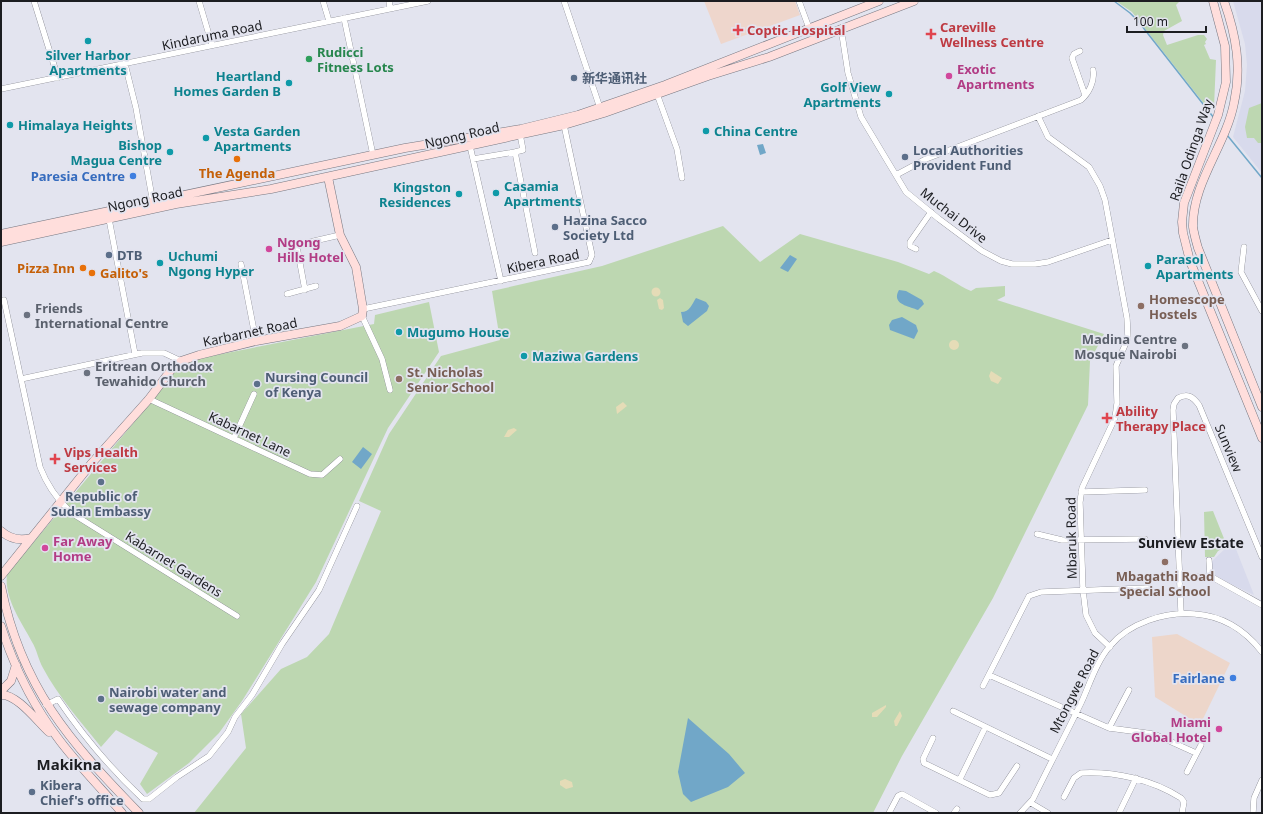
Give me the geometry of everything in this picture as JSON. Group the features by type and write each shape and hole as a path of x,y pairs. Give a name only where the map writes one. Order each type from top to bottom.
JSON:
{"main road":[{"name":"Ngong Road","path":"1,234 405,148 521,129 600,108 665,85 771,42 879,1"},
{"name":"Ngong Road","path":"1,242 176,204 271,189 564,125 604,113 779,52 914,1"},
{"name":"Raila Odinga Way","path":"1213,1 1225,46 1226,82 1216,120 1187,193 1182,213 1183,233 1190,261 1262,438"},
{"name":"Raila Odinga Way","path":"1224,1 1234,29 1239,67 1234,104 1225,131 1198,197 1194,221 1194,232 1198,248 1262,407"},
{"path":"861,8 870,10 871,15 866,18"},
{"path":"771,42 769,46 770,50 779,52"},
{"path":"405,148 409,149 412,154 406,160"},
{"path":"328,177 340,235 356,267 362,313"},
{"path":"269,178 264,183 271,189"},
{"name":"Karbarnet Road","path":"1,576 91,464 149,399 171,370 181,361 199,354 256,340 340,326 362,313"},
{"path":"1,531 6,536 15,539 23,540 31,538"},
{"path":"1,586 14,634 23,659 46,705 79,750 139,813"},
{"path":"1,626 16,665 31,696 60,742"},
{"path":"1,691 11,681 16,665"},
{"path":"1,695 12,697 21,703 28,712 60,742 122,813"}],"street":[{"path":"34,1 58,78"},
{"path":"199,1 212,45"},
{"path":"323,1 329,21"},
{"path":"388,1 390,8"},
{"name":"Kindaruma Road","path":"1,89 428,1"},
{"path":"564,1 600,108"},
{"path":"798,1 809,28"},
{"path":"344,18 374,155"},
{"name":"Muchai Drive","path":"841,28 848,73 861,117 906,192 931,212 982,251 1001,261 1012,264 1035,264 1048,262 1112,240"},
{"path":"1080,51 1074,54 1072,58 1085,95"},
{"path":"125,64 136,108 153,202"},
{"path":"896,175 926,159 1081,100 1093,79 1093,70"},
{"path":"656,94 677,149 682,178"},
{"name":"Mbaruk Road","path":"1038,116 1048,137 1089,167 1103,193 1127,314 1128,338 1116,366 1117,403 1115,418 1081,492 1083,590 1087,620 1099,639 1110,647"},
{"name":"Kibera Road","path":"362,313 501,281 586,264 592,257 564,125"},
{"path":"473,159 523,150 520,134"},
{"path":"470,146 501,281"},
{"path":"515,152 535,253"},
{"path":"916,249 910,246 910,242 931,212"},
{"path":"108,219 135,354"},
{"path":"305,290 297,248 301,244 340,235"},
{"path":"1244,247 1241,272 1262,311"},
{"path":"241,264 256,340"},
{"path":"286,294 316,286"},
{"name":"Kabarnet Gardens","path":"4,300 40,467 45,480 73,514 237,616"},
{"path":"362,313 382,359 390,390"},
{"path":"22,379 135,354 151,352 164,353 181,361"},
{"path":"234,438 254,394"},
{"name":"Sunview","path":"1181,613 1173,410 1176,400 1182,396 1192,397 1199,405 1262,557"},
{"name":"Kabarnet Lane","path":"149,399 310,474 322,475 340,459"},
{"path":"1081,492 1145,490"},
{"path":"46,705 58,699 81,732 121,778 143,799 150,799 177,777 209,756 228,732 235,717 252,695 282,644 319,590 358,506"},
{"path":"1037,534 1055,540 1081,541 1145,539"},
{"path":"1209,560 1210,576"},
{"path":"1180,577 1210,576 1262,605"},
{"path":"983,686 1029,596 1041,592 1148,588"},
{"name":"Mtongwe Road","path":"1020,813 1031,803 1110,647 1134,627 1155,619 1181,613 1212,617 1235,626 1262,652"},
{"path":"989,675 1109,728 1154,734 1196,753"},
{"path":"1109,728 1128,690"},
{"path":"953,711 985,728 1052,759"},
{"path":"960,780 985,728"},
{"path":"934,738 923,759 924,763 993,796 999,792 1017,766"},
{"path":"1187,772 1201,745"},
{"path":"1064,797 1074,778 1081,773 1136,778 1154,784 1181,798 1184,802 1182,813"},
{"path":"1119,813 1136,778"},
{"path":"1253,813 1254,798 1262,780"},
{"path":"889,813 898,796 902,794 936,813"},
{"path":"1031,803 1048,813"}],"shaded area":[{"name":"Coptic Hospital","path":"704,1 795,1 800,15 721,44"},
{"path":"1233,1 1262,1 1262,173 1233,137 1245,91 1247,65 1245,44"},
{"path":"1234,544 1254,595 1212,575 1210,563 1227,547"},
{"path":"1177,634 1230,663 1200,725 1155,697 1152,637"}],"green space":[{"path":"1116,1 1180,1 1176,5 1182,21 1164,31 1163,35 1167,45 1198,35 1204,35 1207,39 1205,42 1206,44 1204,45 1210,59 1216,60 1214,107 1210,111 1132,12"},
{"path":"1262,103 1262,143 1258,143 1254,138 1247,138 1245,127 1249,108"},
{"path":"723,226 760,262 800,234 898,262 929,274 934,271 971,291 976,288 1005,286 1005,296 997,300 1104,334 1090,361 1088,405 993,598 902,756 873,813 194,813 246,748 241,714 281,669 307,657 329,634 381,511 359,501 389,434 441,356 500,340 492,291 602,266"},
{"path":"429,302 439,352 388,428 316,582 242,701 219,733 189,763 147,794 140,784 158,753 116,730 101,747 63,699 43,668 34,645 14,610 8,592 7,574 141,414 177,368 186,361 374,324 375,315"},
{"path":"1213,511 1227,546 1218,551 1214,557 1205,557 1204,512"}],"sand":[{"path":"656,287 661,292 656,297 651,292"},
{"path":"660,298 663,300 664,308 662,310 659,309 657,300"},
{"path":"952,340 956,340 959,345 956,350 952,350 949,347 949,343"},
{"path":"991,371 1002,378 998,384 991,381 989,376"},
{"path":"623,402 627,406 617,414 616,407"},
{"path":"514,428 517,430 509,437 504,437 508,430"},
{"path":"886,705 877,717 872,717 872,713"},
{"path":"900,711 902,716 897,726 895,726 894,721"},
{"path":"565,779 572,782 573,787 566,789 560,785 560,781"}],"water":[{"path":"763,144 766,153 760,155 757,145"},
{"path":"790,255 797,259 788,272 780,268"},
{"path":"899,290 906,291 922,300 924,304 918,310 905,306 897,298"},
{"path":"696,298 706,302 709,306 707,311 688,326 683,322 681,312 687,311"},
{"path":"902,317 916,325 918,331 914,339 890,330 889,325 892,320"},
{"path":"363,447 372,454 361,469 352,462"},
{"path":"688,718 729,754 745,773 728,787 691,802 683,794 678,772"}],"waterway":[{"path":"1114,1 1138,21 1214,118"},
{"path":"1227,135 1262,178"}],"place":[{"name":"Coptic Hospital","path":"738,30"},
{"name":"Careville Wellness Centre","path":"931,34"},
{"name":"Silver Harbor Apartments","path":"88,41"},
{"name":"Rudicci Fitness Lots","path":"309,59"},
{"name":"Exotic Apartments","path":"949,76"},
{"name":"新华通讯社","path":"574,78"},
{"name":"Heartland Homes Garden B","path":"289,83"},
{"name":"Golf View Apartments","path":"889,94"},
{"name":"Himalaya Heights","path":"10,125"},
{"name":"China Centre","path":"706,131"},
{"name":"Vesta Garden Apartments","path":"206,138"},
{"name":"Bishop Magua Centre","path":"170,152"},
{"name":"Local Authorities Provident Fund","path":"905,157"},
{"name":"The Agenda","path":"237,159"},
{"name":"Paresia Centre","path":"133,176"},
{"name":"Casamia Apartments","path":"496,193"},
{"name":"Kingston Residences","path":"459,194"},
{"name":"Hazina Sacco Society Ltd","path":"555,227"},
{"name":"Ngong Hills Hotel","path":"269,249"},
{"name":"DTB","path":"109,255"},
{"name":"Uchumi Ngong Hyper","path":"160,263"},
{"name":"Parasol Apartments","path":"1148,266"},
{"name":"Pizza Inn","path":"83,268"},
{"name":"Galito's","path":"92,273"},
{"name":"Homescope Hostels","path":"1141,306"},
{"name":"Friends International Centre","path":"27,315"},
{"name":"Mugumo House","path":"399,332"},
{"name":"Madina Centre Mosque Nairobi","path":"1185,346"},
{"name":"Maziwa Gardens","path":"524,356"},
{"name":"Eritrean Orthodox Tewahido Church","path":"87,373"},
{"name":"St. Nicholas Senior School","path":"399,379"},
{"name":"Nursing Council of Kenya","path":"257,384"},
{"name":"Ability Therapy Place","path":"1107,418"},
{"name":"Vips Health Services","path":"55,459"},
{"name":"Republic of Sudan Embassy","path":"101,482"},
{"name":"Far Away Home","path":"45,548"},
{"name":"Mbagathi Road Special School","path":"1165,562"},
{"name":"Fairlane","path":"1233,678"},
{"name":"Nairobi water and sewage company","path":"101,699"},
{"name":"Miami Global Hotel","path":"1219,729"},
{"name":"Kibera Chief's office","path":"32,792"}],"district":[{"name":"Sunview Estate","path":"1191,543"},
{"name":"Makikna","path":"69,765"}]}
